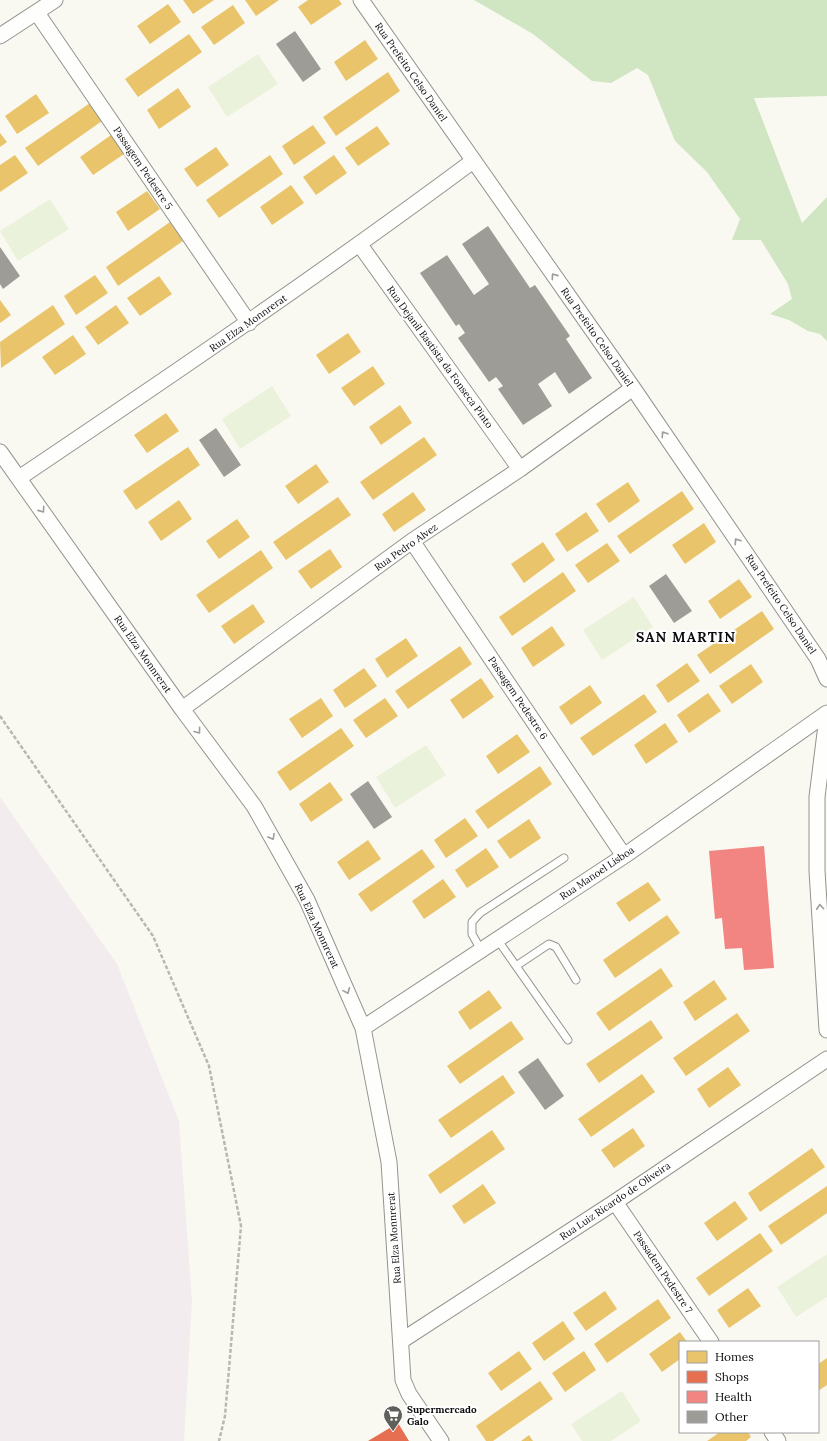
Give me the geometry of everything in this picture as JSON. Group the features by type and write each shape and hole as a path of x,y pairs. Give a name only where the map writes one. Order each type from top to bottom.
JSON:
{"street":[{"path":"0,36 55,0"},
{"name":"Rua Prefeito Celso Daniel","path":"360,0 633,388 818,658 827,679"},
{"name":"Passagem Pedestre 5","path":"37,13 249,323"},
{"name":"Rua Elza Monnrerat","path":"19,478 249,323 360,245 473,161"},
{"name":"Rua Dejanil Bastista da Fonseca Pinto","path":"360,245 520,470"},
{"name":"Rua Pedro Alvez","path":"182,709 412,541 520,470 633,388"},
{"name":"Rua Elza Monnrerat","path":"0,452 182,709 254,806 307,900 363,1028 389,1162 403,1380 409,1394 442,1441"},
{"name":"Passagem Pedestre 6","path":"412,541 624,856"},
{"name":"Rua Manoel Lisboa","path":"363,1028 624,856 827,713"},
{"path":"827,717 817,797 817,871 827,1030"},
{"name":"Rua Luiz Ricardo de Oliveira","path":"401,1341 615,1202 827,1059"},
{"name":"Passadem Pedestre 7","path":"615,1202 710,1341"}],"lane":[{"path":"480,950 472,934 472,922 480,913 564,858"},
{"path":"497,939 568,1040"},
{"path":"516,966 540,948 549,944 556,947 576,980"}],"path":[{"path":"0,716 153,936 209,1066 241,1226 225,1416 219,1441"}],"shaded area":[{"path":"0,797 117,964 179,1121 192,1300 184,1441 0,1441"}],"green space":[{"path":"474,0 827,0 827,96 754,98 802,223 827,197 827,341 820,334 808,331 789,320 770,314 792,299 788,284 761,240 732,240 740,219 707,172 675,141 648,75 637,68 611,83 592,81 533,34"},
{"path":"258,54 278,84 227,117 208,87"},
{"path":"50,199 69,229 18,261 0,231"},
{"path":"272,386 291,416 240,449 222,419"},
{"path":"634,597 653,627 602,660 583,630"},
{"path":"426,745 446,775 395,808 376,777"},
{"path":"827,1254 827,1297 796,1317 777,1287"},
{"path":"622,1391 641,1421 611,1441 582,1441 571,1424"}],"building: Homes":[{"path":"183,0 214,0 193,14"},
{"path":"245,0 279,0 256,16"},
{"path":"308,0 339,0 342,4 311,25 298,7"},
{"path":"168,4 181,22 150,44 137,26"},
{"path":"233,5 245,23 214,45 201,27"},
{"path":"189,34 202,52 138,97 125,79"},
{"path":"365,40 378,59 346,81 334,62"},
{"path":"388,72 400,91 336,136 323,117"},
{"path":"178,88 191,107 159,129 147,110"},
{"path":"36,94 49,113 17,134 5,116"},
{"path":"90,103 102,121 38,166 25,148"},
{"path":"313,125 326,143 294,165 282,146"},
{"path":"377,126 390,144 358,166 345,148"},
{"path":"0,133 7,142 0,147"},
{"path":"111,135 124,154 93,175 80,157"},
{"path":"216,147 229,165 197,187 184,169"},
{"path":"15,155 28,173 0,192 0,165"},
{"path":"270,155 283,174 219,218 206,200"},
{"path":"334,155 347,173 316,195 303,177"},
{"path":"291,185 304,203 272,225 260,207"},
{"path":"147,191 160,209 128,231 116,212"},
{"path":"170,222 183,241 118,286 106,267"},
{"path":"95,275 108,293 76,315 64,296"},
{"path":"159,276 172,294 140,316 127,298"},
{"path":"0,300 11,315 0,323"},
{"path":"53,305 65,324 1,368 0,342"},
{"path":"116,305 129,323 98,345 85,327"},
{"path":"348,333 361,352 329,374 316,355"},
{"path":"73,335 86,354 55,375 42,357"},
{"path":"373,366 385,384 354,406 341,388"},
{"path":"400,405 412,423 381,445 369,427"},
{"path":"166,413 179,431 147,453 134,435"},
{"path":"424,437 437,455 373,500 360,482"},
{"path":"188,447 200,465 136,510 123,491"},
{"path":"316,464 329,482 298,504 285,486"},
{"path":"628,482 640,501 609,523 596,504"},
{"path":"682,491 694,509 630,554 617,536"},
{"path":"413,492 426,510 394,532 382,514"},
{"path":"338,497 351,515 286,560 273,542"},
{"path":"179,500 192,519 161,541 148,522"},
{"path":"586,512 599,531 567,552 555,534"},
{"path":"237,519 250,537 219,559 206,541"},
{"path":"704,523 716,542 685,564 672,545"},
{"path":"543,542 555,560 524,583 511,564"},
{"path":"607,543 620,561 588,583 575,565"},
{"path":"330,549 342,567 311,589 298,571"},
{"path":"261,550 273,568 209,613 196,595"},
{"path":"563,572 576,591 512,636 499,617"},
{"path":"739,579 752,597 720,619 708,601"},
{"path":"253,604 265,622 234,644 221,626"},
{"path":"762,611 774,629 710,674 697,655"},
{"path":"552,626 565,645 533,667 521,648"},
{"path":"406,638 418,656 387,678 375,659"},
{"path":"460,646 472,664 408,709 395,691"},
{"path":"687,663 700,681 668,703 656,685"},
{"path":"751,664 763,682 732,704 719,686"},
{"path":"364,668 377,686 345,708 333,690"},
{"path":"481,678 494,697 463,719 450,700"},
{"path":"590,685 602,703 571,725 559,707"},
{"path":"708,693 721,711 689,733 677,715"},
{"path":"644,694 657,712 593,756 580,738"},
{"path":"321,698 333,716 302,738 289,719"},
{"path":"385,698 398,716 366,738 353,720"},
{"path":"665,723 678,742 646,764 634,745"},
{"path":"341,728 354,746 290,791 277,772"},
{"path":"517,734 530,752 498,774 486,756"},
{"path":"540,766 552,784 488,829 475,811"},
{"path":"330,782 343,800 311,822 299,804"},
{"path":"465,818 478,836 446,858 434,840"},
{"path":"529,819 541,838 510,859 497,841"},
{"path":"368,840 381,859 349,880 337,862"},
{"path":"486,848 499,867 467,888 455,870"},
{"path":"422,849 435,867 371,912 358,894"},
{"path":"443,879 456,897 424,919 412,901"},
{"path":"648,882 661,900 629,922 616,903"},
{"path":"667,915 680,933 615,978 603,960"},
{"path":"661,968 673,986 609,1031 596,1013"},
{"path":"714,980 727,999 695,1021 683,1002"},
{"path":"489,990 502,1008 470,1030 458,1012"},
{"path":"737,1013 750,1031 686,1076 673,1058"},
{"path":"651,1020 663,1038 599,1083 586,1064"},
{"path":"511,1021 524,1039 460,1084 447,1066"},
{"path":"728,1067 741,1085 709,1108 697,1089"},
{"path":"642,1074 655,1092 591,1137 578,1119"},
{"path":"503,1075 515,1093 451,1138 438,1120"},
{"path":"633,1128 645,1146 614,1168 601,1150"},
{"path":"492,1130 505,1149 440,1194 428,1175"},
{"path":"812,1148 825,1167 760,1212 748,1193"},
{"path":"483,1184 496,1203 464,1224 452,1206"},
{"path":"827,1186 827,1213 781,1245 768,1226"},
{"path":"735,1201 748,1219 717,1241 704,1223"},
{"path":"760,1233 773,1251 709,1296 696,1278"},
{"path":"748,1288 761,1306 729,1328 717,1310"},
{"path":"605,1291 617,1309 586,1331 573,1313"},
{"path":"658,1299 671,1318 607,1363 594,1344"},
{"path":"563,1321 575,1339 544,1361 532,1343"},
{"path":"680,1332 686,1341 679,1341 679,1360 662,1372 649,1354"},
{"path":"519,1351 532,1369 501,1391 488,1373"},
{"path":"584,1351 596,1370 565,1392 552,1373"},
{"path":"827,1358 827,1385 819,1390 819,1363"},
{"path":"540,1381 553,1399 493,1441 486,1441 476,1426"},
{"path":"719,1433 749,1433 751,1437 746,1441 707,1441"},
{"path":"529,1435 533,1441 521,1441"}],"building: Shops":[{"name":"Supermercado Galo","path":"398,1423 409,1441 368,1441"}],"building: Health":[{"path":"764,846 774,968 744,970 742,948 725,949 722,918 715,919 709,851"}],"building: Other":[{"path":"295,31 321,69 303,82 276,44"},
{"path":"488,226 530,288 535,285 570,336 566,339 592,378 569,394 555,372 538,384 552,406 523,425 498,389 503,386 496,377 489,382 458,338 465,333 459,324 456,326 420,273 447,255 474,295 489,284 462,244"},
{"path":"0,247 20,276 3,289 0,284"},
{"path":"216,428 241,465 224,477 199,440"},
{"path":"666,574 692,611 674,623 649,586"},
{"path":"368,781 392,817 374,829 350,794"},
{"path":"538,1058 564,1096 545,1110 518,1072"}],"place":[{"name":"Supermercado Galo","path":"393,1432"}],"district":[{"name":"SAN MARTIN","path":"686,637"}]}
